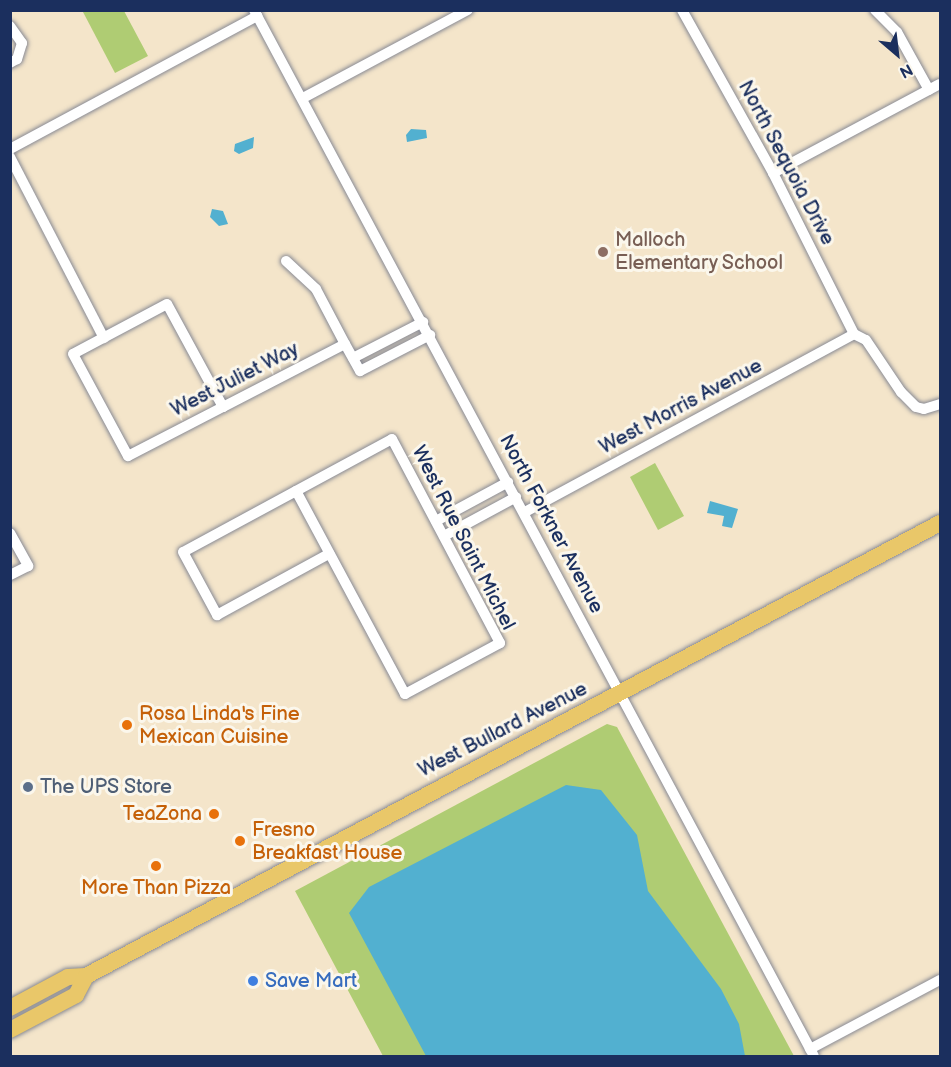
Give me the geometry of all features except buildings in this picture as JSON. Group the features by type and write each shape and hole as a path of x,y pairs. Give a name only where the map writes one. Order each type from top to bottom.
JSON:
{"main road":[{"name":"West Bullard Avenue","path":"10,1008 68,977 86,976 939,528"},
{"name":"West Bullard Avenue","path":"10,1030 76,995 86,976"}],"street":[{"path":"303,98 468,10"},
{"name":"North Sequoia Drive","path":"682,10 773,173 854,334"},
{"path":"875,10 897,32 929,90"},
{"path":"10,149 256,13"},
{"name":"North Forkner Avenue","path":"256,13 525,512 812,1053"},
{"path":"10,26 22,44 17,59 10,63"},
{"path":"773,173 940,84"},
{"path":"10,157 104,338 167,304 223,407"},
{"path":"286,261 316,289 360,371 430,335"},
{"path":"353,358 423,322"},
{"path":"854,334 866,340 901,392 916,407 924,409 940,404"},
{"name":"West Morris Avenue","path":"525,512 854,334"},
{"name":"West Juliet Way","path":"104,338 73,354 128,456 345,344"},
{"name":"West Rue Saint Michel","path":"296,491 405,694 500,643 392,439 183,552 217,615 329,554"},
{"path":"436,521 508,482"},
{"path":"444,536 516,497"},
{"path":"10,533 28,566 10,575"},
{"path":"812,1053 940,980"}],"green space":[{"path":"124,11 148,56 115,73 83,12"},
{"path":"655,463 684,516 658,530 630,477"},
{"path":"607,724 617,727 794,1056 383,1056 295,891"}],"water":[{"path":"411,129 426,130 427,138 407,142 406,135"},
{"path":"254,137 253,148 239,154 234,151 235,144"},
{"path":"212,209 223,211 228,224 219,226 210,217"},
{"path":"710,501 738,509 732,528 722,526 724,516 707,513"},
{"path":"566,785 601,790 637,835 648,891 721,989 739,1024 745,1056 426,1056 349,913 369,887"}],"place":[{"name":"Malloch Elementary School","path":"603,252"},
{"name":"Rosa Linda's Fine Mexican Cuisine","path":"127,725"},
{"name":"The UPS Store","path":"28,787"},
{"name":"TeaZona","path":"214,814"},
{"name":"Fresno Breakfast House","path":"240,841"},
{"name":"More Than Pizza","path":"156,866"},
{"name":"Save Mart","path":"253,981"}]}
